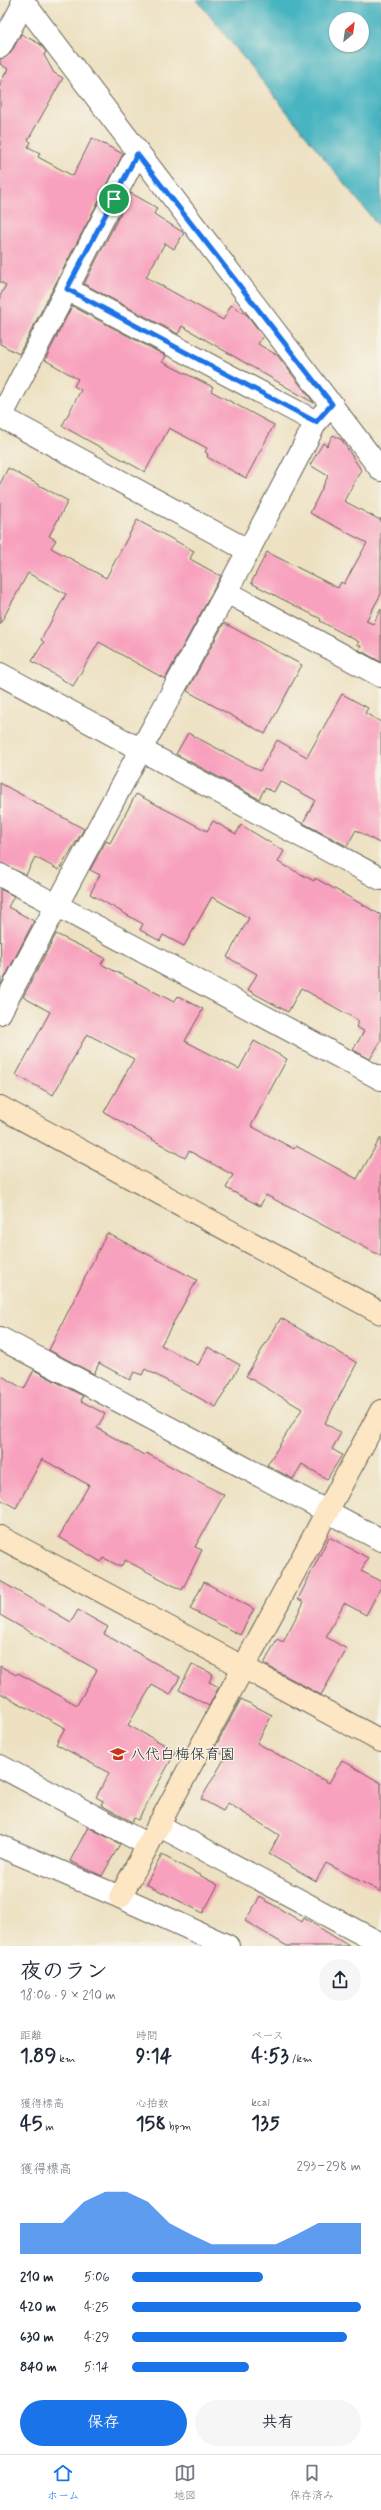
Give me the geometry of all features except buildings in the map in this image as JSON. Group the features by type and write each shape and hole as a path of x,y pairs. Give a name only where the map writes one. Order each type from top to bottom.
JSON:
{"street":[{"path":"0,47 23,1 137,154 332,404 381,470"},
{"path":"137,154 0,417 249,551"},
{"path":"67,289 316,422"},
{"path":"0,1013 56,905 249,551 316,422 332,404"},
{"path":"227,592 381,676"},
{"path":"0,674 381,879"},
{"path":"0,875 381,1079"},
{"path":"0,1107 381,1313"},
{"path":"0,1338 381,1540"},
{"path":"120,1896 381,1411"},
{"path":"0,1538 381,1741"},
{"path":"0,1766 148,1845"},
{"path":"158,1825 381,1944"},
{"path":"0,1846 120,1896 228,1946"}],"water":[{"path":"197,0 381,0 381,229"}],"place":[{"name":"八代白梅保育園","path":"118,1754"}],"route":[{"path":"137,154 332,404 316,422 67,289 114,199 137,154"}]}
